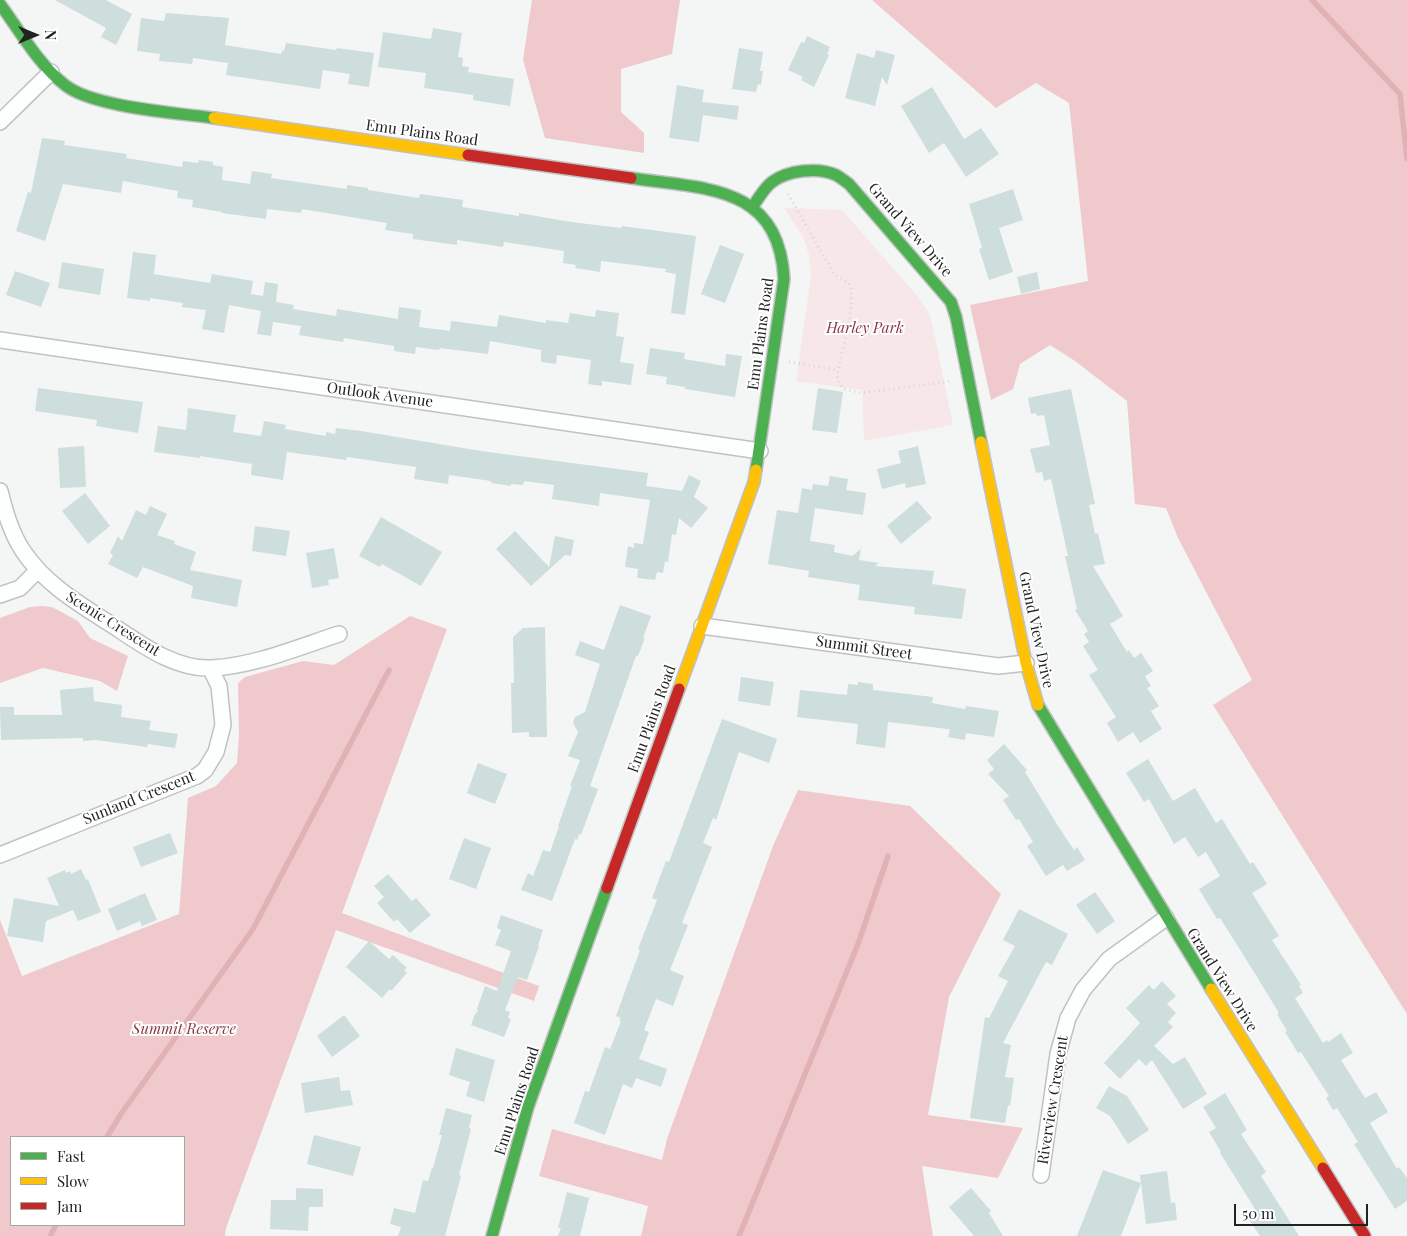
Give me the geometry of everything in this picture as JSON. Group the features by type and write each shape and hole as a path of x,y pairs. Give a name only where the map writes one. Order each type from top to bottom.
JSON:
{"street":[{"name":"Emu Plains Road","path":"0,4 51,72 70,90 96,99 144,108 718,191 752,206 761,214 780,246 784,269 760,451 754,482 528,1107 492,1236"},
{"path":"0,122 51,72"},
{"name":"Grand View Drive","path":"752,206 773,182 792,173 813,172 834,175 849,184 951,302 1026,663 1036,702 1166,918 1365,1236"},
{"name":"Outlook Avenue","path":"0,340 760,451"},
{"name":"Scenic Crescent","path":"0,491 5,513 14,534 22,550 38,570 68,597 146,648 183,664 210,668 231,666 268,657 339,634"},
{"path":"0,595 20,588 38,570"},
{"name":"Summit Street","path":"702,626 998,666 1026,663"},
{"name":"Sunland Crescent","path":"0,855 197,776 205,770 220,742 222,725 219,686 210,668"},
{"name":"Riverview Crescent","path":"1041,1175 1058,1054 1068,1018 1083,990 1109,960 1166,918"}],"path":[{"path":"778,179 834,274 847,281 850,286 852,300 837,376 839,383 844,389 861,393 944,383"},
{"path":"772,360 838,370"}],"green space":[{"path":"532,0 680,0 672,54 621,69 621,112 644,133 644,153 545,138 523,60"},
{"path":"872,0 1407,0 1407,1014 1213,705 1252,680 1178,538 1166,508 1135,504 1127,401 1075,361 1050,345 1020,364 1013,389 991,400 970,305 1088,281 1069,103 1036,83 996,108"},
{"name":"Harley Park","path":"784,208 842,210 919,298 929,313 932,323 953,425 864,441 862,390 796,381 811,275 809,255 803,237"},
{"path":"30,607 52,607 78,621 90,638 128,656 117,691 100,681 43,668 0,683 0,618"},
{"name":"Summit Reserve","path":"410,616 447,629 342,913 539,986 534,1001 336,930 226,1228 225,1236 0,1236 0,920 22,976 179,914 188,798 216,786 237,763 239,736 238,683 245,677 303,661 334,665"},
{"path":"798,790 910,806 1001,894 949,997 928,1115 1023,1128 998,1178 922,1166 933,1236 641,1236 648,1206 539,1176 552,1129 662,1160 667,1139 773,846"}],"building":[{"path":"55,0 106,0 132,14 116,45 101,37 106,28"},
{"path":"166,13 229,18 225,45 281,54 286,43 374,53 369,87 348,84 350,74 323,70 320,89 226,75 228,63 193,58 192,64 159,61 160,54 137,51 141,18 164,21"},
{"path":"433,28 462,33 458,57 463,58 462,66 469,67 468,72 514,79 510,106 473,100 473,95 424,88 426,73 378,67 383,32 431,39"},
{"path":"807,36 830,47 827,54 829,55 814,87 801,80 803,77 788,70 801,42 804,43"},
{"path":"739,48 763,52 760,71 763,71 761,85 758,84 756,92 732,89"},
{"path":"876,50 895,55 887,85 882,77 875,106 845,98 857,53 874,58"},
{"path":"677,85 704,90 702,102 739,106 737,120 703,115 699,142 669,138"},
{"path":"932,87 964,139 981,128 999,154 966,177 944,143 929,153 901,106"},
{"path":"42,138 65,141 64,145 127,154 126,158 182,167 183,161 198,163 199,160 213,162 213,165 223,167 222,180 250,184 252,171 272,174 271,178 347,189 347,185 419,198 420,194 463,200 462,207 519,216 519,213 571,222 621,228 622,226 696,236 685,315 671,313 676,274 665,272 666,269 601,261 600,272 575,268 576,265 563,263 564,251 504,242 503,247 457,240 457,245 413,239 413,234 385,230 387,223 302,209 301,213 267,209 266,219 222,213 192,207 193,200 177,198 178,191 123,181 121,193 63,184 45,241 16,231 28,192 31,193"},
{"path":"1013,189 1023,220 999,228 1013,272 989,280 979,249 982,248 969,204"},
{"path":"720,245 744,254 725,303 701,294"},
{"path":"133,252 156,255 154,274 210,283 212,274 253,281 251,294 263,296 265,282 278,284 276,302 294,305 293,309 336,316 337,309 398,319 399,307 421,310 419,327 450,331 451,321 497,327 499,315 546,323 546,320 568,323 570,313 595,317 596,310 619,313 616,336 624,337 620,362 634,364 631,385 602,381 602,386 588,384 591,360 557,355 556,364 541,362 541,350 490,341 488,354 416,347 415,354 394,351 394,346 344,338 343,342 299,335 301,326 273,322 271,336 257,334 261,311 229,305 224,333 202,329 206,310 182,307 183,303 150,298 150,301 127,298"},
{"path":"62,262 104,269 100,295 58,288"},
{"path":"15,271 50,283 41,307 6,295"},
{"path":"1037,272 1040,289 1021,294 1017,277"},
{"path":"650,348 685,353 684,359 725,366 726,354 742,356 735,397 685,389 685,387 666,384 667,377 646,374"},
{"path":"38,388 143,402 138,433 96,426 97,420 35,411"},
{"path":"818,388 843,392 837,433 812,430"},
{"path":"1071,389 1095,504 1089,505 1095,534 1098,533 1105,564 1093,566 1123,616 1110,624 1127,652 1129,650 1134,658 1141,653 1153,671 1145,676 1151,686 1147,688 1159,706 1151,711 1162,729 1140,743 1133,732 1118,742 1107,723 1116,717 1089,675 1098,670 1083,646 1089,642 1084,634 1088,631 1075,610 1077,609 1065,556 1068,556 1051,479 1044,481 1042,472 1036,473 1030,449 1050,445 1044,415 1037,416 1036,413 1031,414 1028,398"},
{"path":"188,408 236,415 233,432 261,436 264,421 286,425 285,429 326,436 326,432 335,434 336,428 361,431 481,451 648,473 646,486 682,491 689,475 701,481 694,497 708,508 691,528 679,518 676,535 672,534 668,562 665,561 663,573 657,572 655,580 637,578 638,569 625,567 628,546 634,548 634,543 643,544 650,500 600,493 599,506 552,499 554,485 524,481 523,485 511,484 511,486 449,475 448,484 414,479 416,467 347,457 346,460 287,452 283,480 251,475 252,464 200,456 200,458 154,452 158,426 186,430"},
{"path":"84,446 86,487 60,488 58,448"},
{"path":"918,446 926,484 906,488 905,483 882,489 877,469 901,463 898,451"},
{"path":"830,476 848,479 846,490 866,493 863,515 815,508 810,541 835,545 834,552 852,556 861,549 859,560 879,563 875,566 934,571 932,584 966,589 962,619 914,614 915,607 858,600 860,585 808,577 809,571 768,564 777,510 798,513 802,488 812,490 813,484 828,486"},
{"path":"85,493 110,526 88,544 62,511"},
{"path":"917,501 932,518 901,544 887,526"},
{"path":"150,506 167,514 157,535 175,541 174,544 196,552 190,570 242,580 237,607 191,598 193,586 143,567 137,578 108,564 113,555 110,553 118,536 122,541 136,510 146,515"},
{"path":"381,517 442,552 421,586 382,564 380,567 359,556"},
{"path":"255,526 290,531 286,556 252,551"},
{"path":"515,531 549,567 555,536 574,540 571,556 565,555 531,586 496,549"},
{"path":"334,548 339,578 328,580 329,585 312,588 306,553"},
{"path":"620,605 651,616 643,638 645,638 638,656 636,656 590,786 598,789 581,835 579,834 577,840 575,839 552,901 521,890 528,873 533,876 543,850 550,852 580,760 568,756 578,732 573,723 575,717 585,712 600,664 575,655 580,641 604,650"},
{"path":"545,627 547,737 529,737 529,732 512,733 511,683 514,683 513,637 523,628"},
{"path":"741,677 774,682 770,706 738,701"},
{"path":"858,682 873,684 873,690 933,697 932,703 965,709 966,706 999,711 994,737 966,733 965,740 948,737 950,730 948,729 888,722 885,748 856,744 858,724 797,717 800,690 847,695 848,684 858,685"},
{"path":"93,687 94,701 122,705 121,717 151,721 149,730 178,734 175,748 148,744 147,747 96,740 83,741 83,738 1,740 0,707 14,707 14,715 62,715 60,690"},
{"path":"722,719 777,739 769,763 739,752 716,820 713,818 703,843 712,847 682,923 688,925 670,970 684,976 673,1006 656,999 644,1030 649,1032 639,1059 667,1069 661,1087 636,1078 632,1088 623,1084 605,1135 574,1123 585,1091 589,1092 605,1047 610,1049 621,1021 619,1020 621,1018 616,1016 640,950 638,949 657,900 652,898 666,861 669,862"},
{"path":"1004,744 1027,770 1025,772 1058,826 1074,850 1077,847 1085,860 1067,871 1063,865 1046,876 1027,846 1033,842 1019,819 1016,820 1003,800 1009,796 988,774 994,769 987,760"},
{"path":"1148,759 1173,801 1195,788 1216,823 1222,819 1250,864 1253,862 1267,884 1252,893 1279,936 1272,940 1301,985 1299,986 1303,993 1295,998 1323,1043 1327,1040 1328,1042 1341,1033 1353,1053 1341,1060 1365,1098 1376,1092 1388,1112 1370,1123 1397,1169 1399,1167 1407,1178 1407,1201 1395,1209 1354,1144 1358,1142 1337,1108 1333,1110 1326,1098 1329,1096 1301,1052 1298,1053 1285,1032 1287,1031 1277,1014 1279,1013 1254,972 1220,918 1217,919 1199,889 1220,876 1206,852 1198,857 1185,837 1174,844 1149,799 1144,802 1126,773"},
{"path":"478,763 507,774 495,804 467,793"},
{"path":"170,833 178,853 141,867 133,847"},
{"path":"464,838 491,848 476,889 449,879"},
{"path":"81,869 86,880 88,879 101,912 78,921 73,910 46,921 43,942 7,936 14,898 59,906 47,878 65,870 66,873 70,871 71,874"},
{"path":"388,874 412,901 416,898 431,915 410,933 397,919 394,922 377,903 384,897 374,886"},
{"path":"1095,892 1115,921 1097,934 1076,905"},
{"path":"145,893 157,920 142,926 140,921 117,931 108,909"},
{"path":"1019,909 1068,934 1052,965 1046,962 1003,1043 1011,1045 1005,1077 1014,1078 1010,1106 1008,1105 1005,1123 970,1118 985,1017 989,1018 1008,981 998,976 1015,946 1003,940"},
{"path":"501,915 543,930 527,980 518,977 505,1010 510,1012 508,1018 511,1019 504,1037 471,1025 478,1011 477,1009 485,986 497,991 511,951 495,945 501,930 497,928"},
{"path":"369,941 389,959 393,955 407,968 404,970 407,973 382,998 346,967"},
{"path":"1162,981 1176,996 1167,1004 1176,1013 1168,1022 1173,1027 1154,1046 1173,1064 1185,1057 1207,1094 1183,1109 1152,1060 1146,1066 1139,1059 1120,1079 1104,1063 1140,1023 1126,1008 1149,985 1154,990"},
{"path":"344,1015 360,1036 332,1057 317,1036"},
{"path":"456,1048 495,1060 484,1102 466,1096 470,1082 449,1075"},
{"path":"339,1077 341,1091 350,1090 353,1105 305,1113 301,1083"},
{"path":"1109,1086 1127,1096 1149,1130 1128,1144 1110,1116 1096,1108"},
{"path":"1225,1093 1247,1130 1241,1134 1266,1172 1261,1176 1299,1236 1260,1236 1246,1215 1255,1209 1209,1132 1216,1128 1203,1107"},
{"path":"446,1108 472,1115 469,1128 471,1129 459,1175 461,1176 445,1236 398,1236 401,1227 390,1224 394,1208 415,1213 423,1180 428,1181 433,1168 442,1135 439,1135"},
{"path":"314,1135 361,1147 353,1176 307,1164"},
{"path":"1103,1170 1141,1183 1121,1236 1077,1236"},
{"path":"1167,1171 1171,1203 1175,1202 1177,1220 1146,1224 1140,1175"},
{"path":"296,1188 323,1189 323,1207 309,1207 308,1231 270,1229 271,1200 296,1200"},
{"path":"971,1188 991,1211 989,1213 1003,1236 974,1236 949,1207"},
{"path":"567,1192 589,1198 580,1236 558,1236 561,1228 558,1228"}],"waterway":[{"path":"1312,0 1400,94 1407,159"},
{"path":"108,1136 121,1114 253,929 389,670"},
{"path":"739,1236 858,944 888,856"},
{"path":"50,1236 55,1226"}],"traffic: fast":[{"path":"0,4 46,67 55,77 78,93 114,104 214,118"},
{"path":"753,206 772,182 795,172 821,171 836,175 849,184 951,302 956,317 981,442"},
{"path":"631,178 685,185 733,197 753,208 768,225 779,248 784,279 756,470"},
{"path":"1038,705 1211,989"},
{"path":"492,1236 528,1107 607,888"}],"traffic: slow":[{"path":"214,118 468,155"},
{"path":"981,442 1026,663 1038,705"},
{"path":"679,689 754,482 756,470"},
{"path":"1211,989 1323,1168"}],"traffic: jam":[{"path":"468,155 631,178"},
{"path":"607,888 679,689"},
{"path":"1323,1168 1365,1236"}]}
